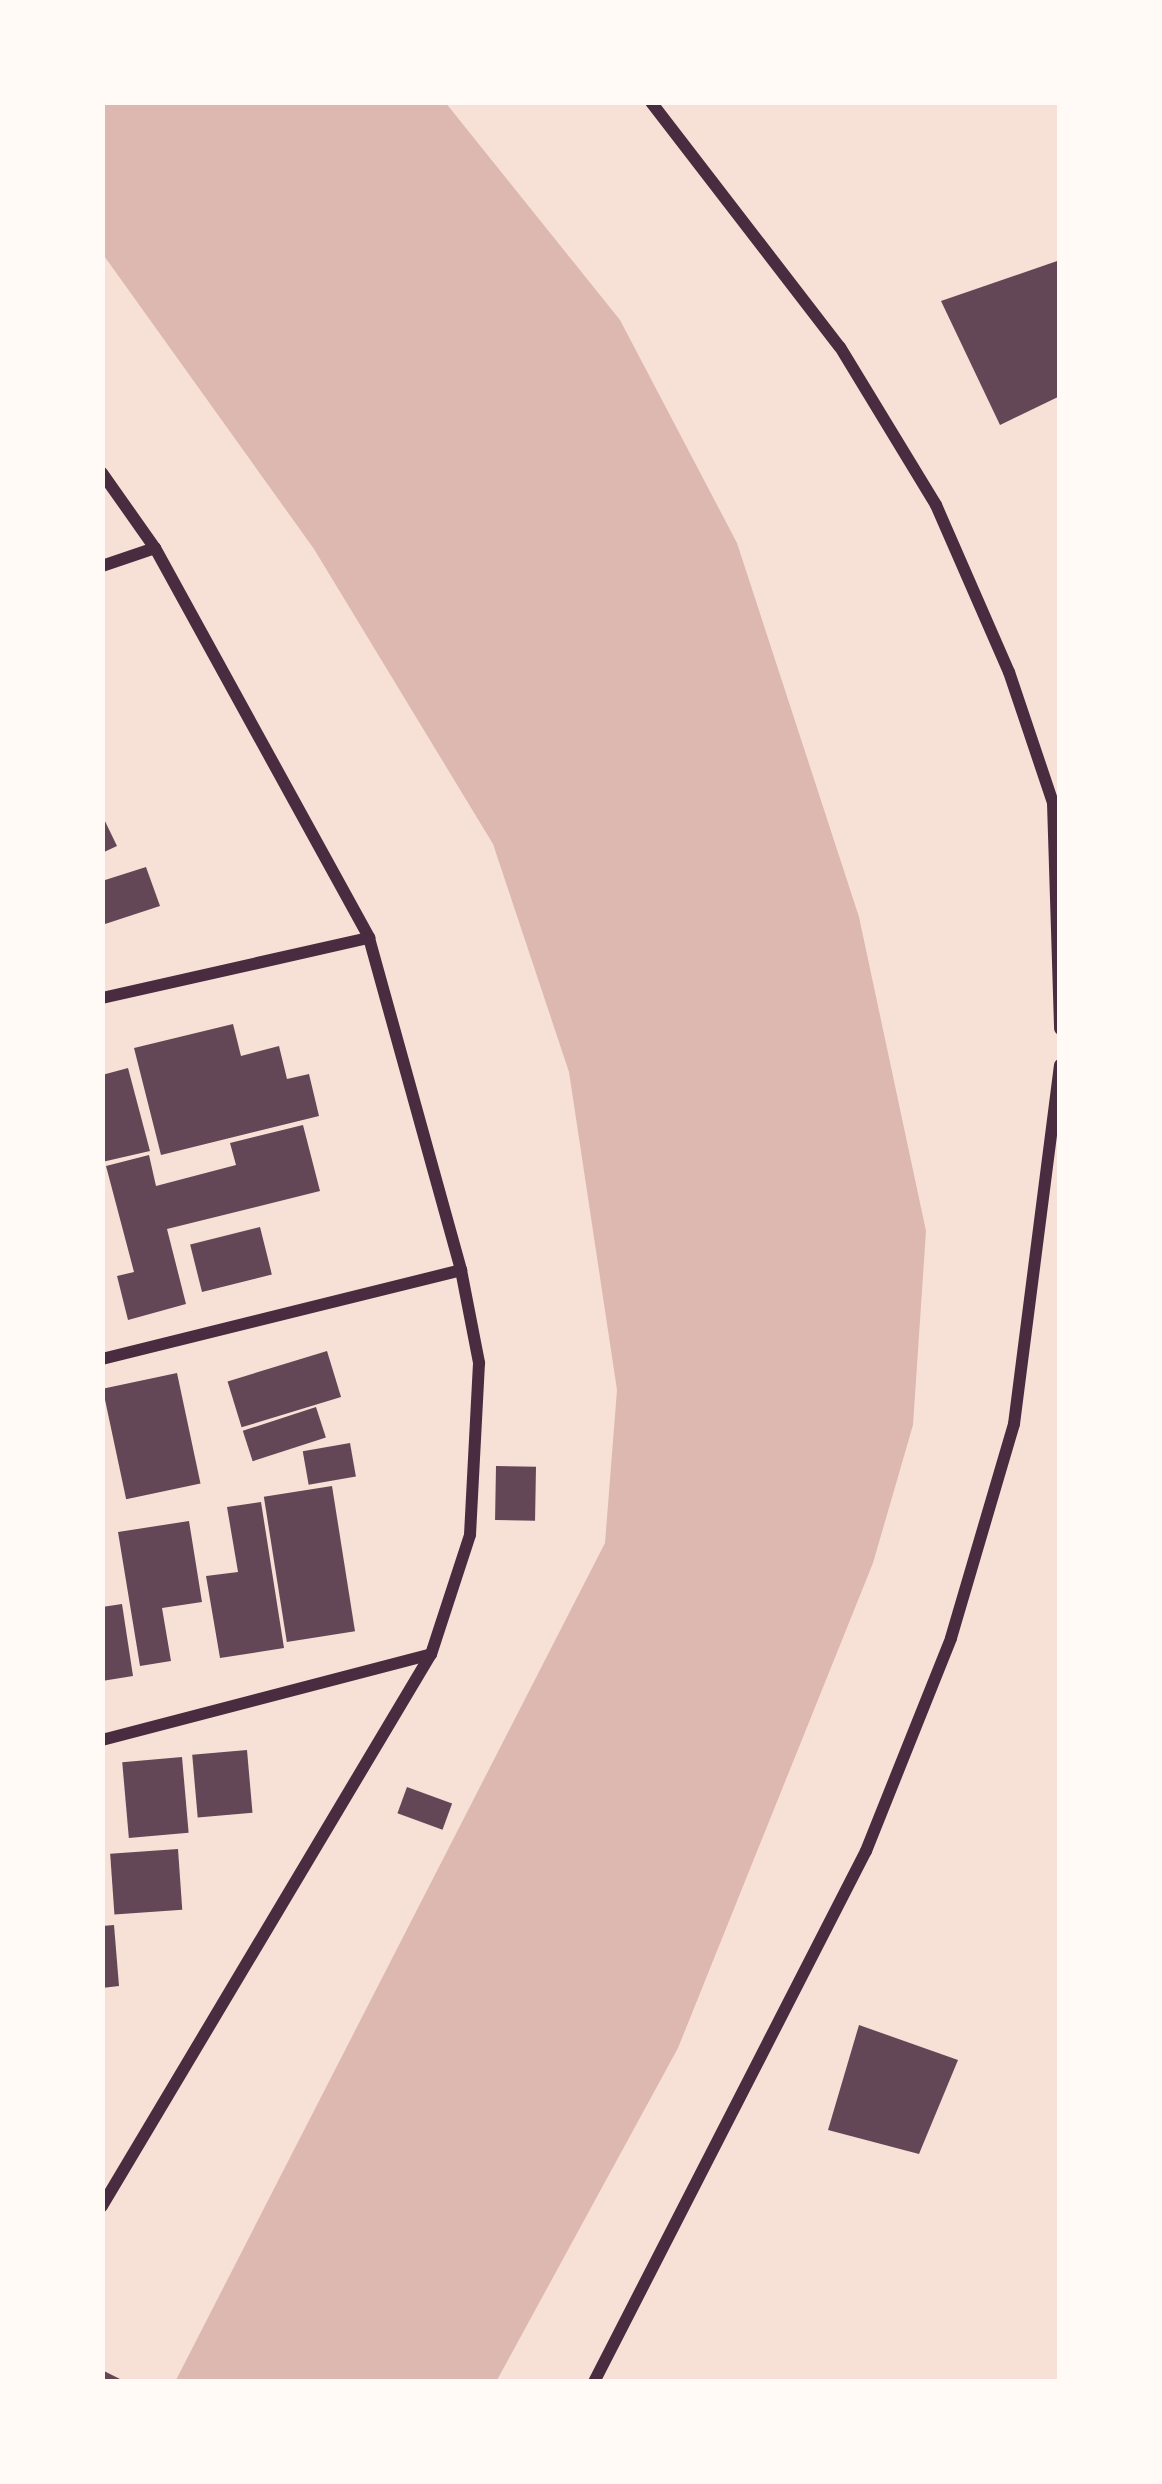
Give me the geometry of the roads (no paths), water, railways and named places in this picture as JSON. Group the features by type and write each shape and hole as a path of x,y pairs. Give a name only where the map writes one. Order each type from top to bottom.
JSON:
{"street":[{"path":"651,102 840,347 946,526 1009,672 1053,803 1060,1029"},
{"path":"102,473 155,548 369,938 461,1270 479,1363 470,1535 431,1654 102,2206"},
{"path":"102,566 155,548"},
{"path":"102,998 369,938"},
{"path":"594,2382 866,1851 951,1638 1014,1424 1060,1065"},
{"path":"102,1359 461,1270"},
{"path":"102,1740 431,1654"},
{"path":"102,2177 124,2173"}]}
